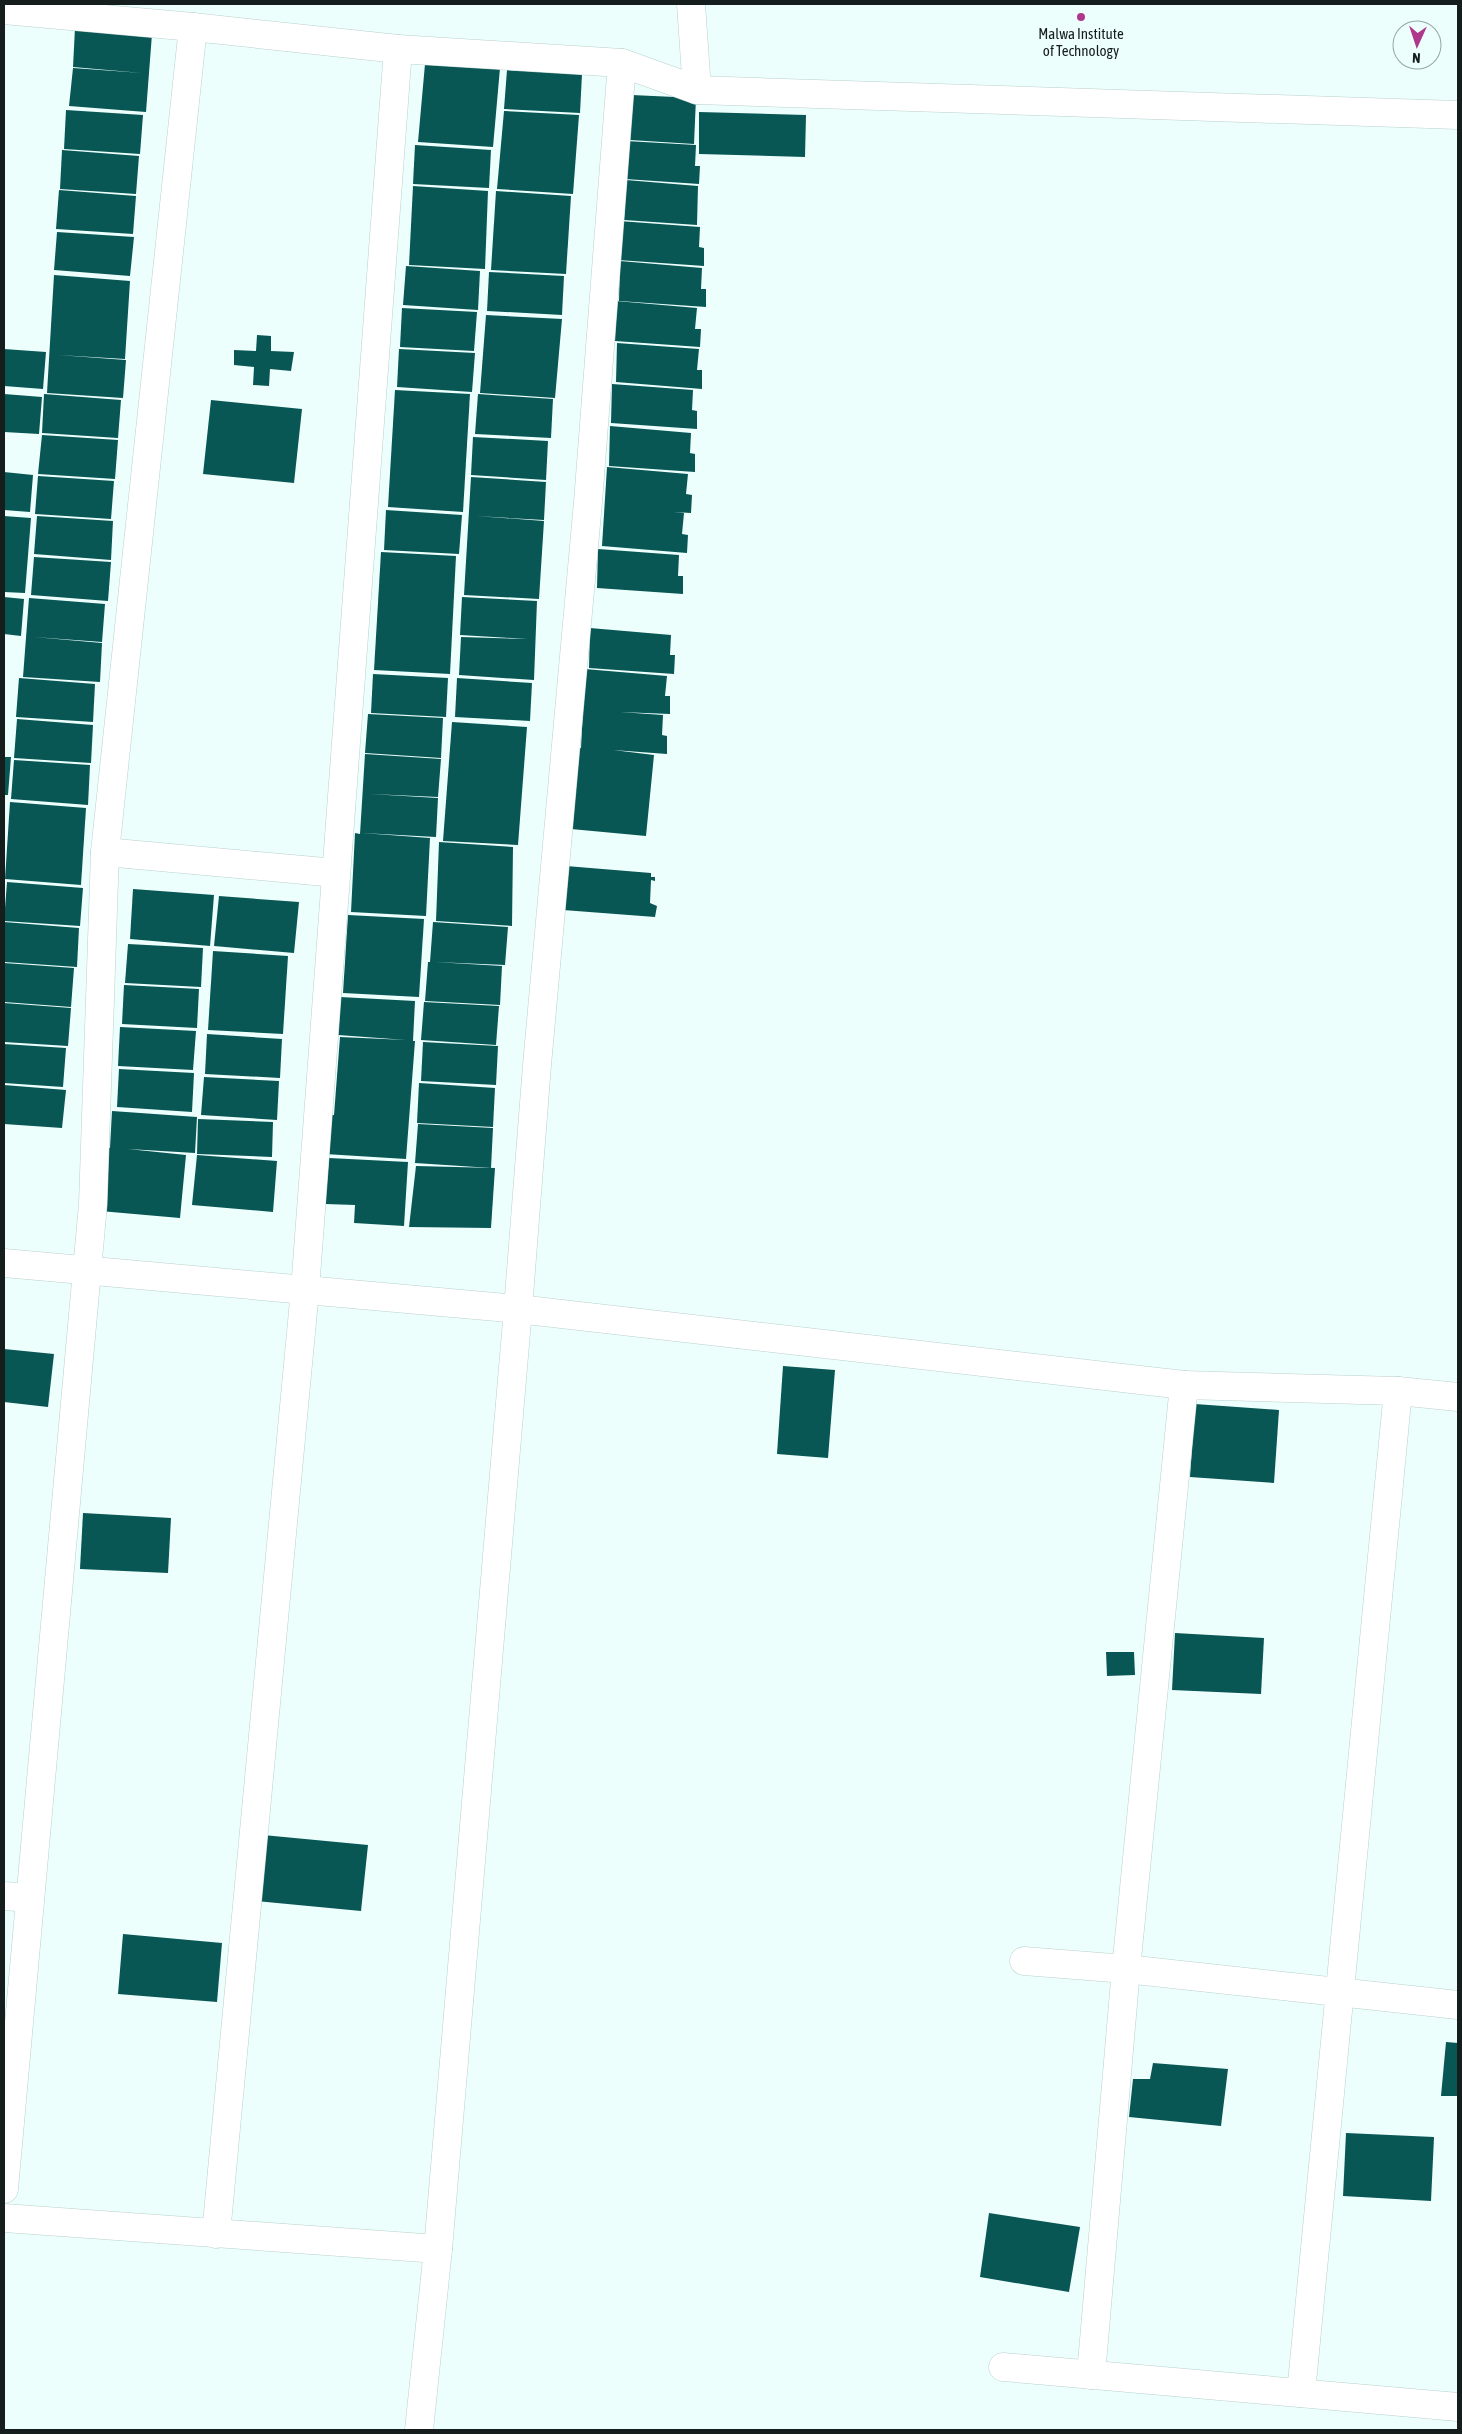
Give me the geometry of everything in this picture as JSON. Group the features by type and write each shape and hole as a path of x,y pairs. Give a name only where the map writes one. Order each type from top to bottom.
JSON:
{"street":[{"path":"691,4 697,90"},
{"path":"4,10 194,27 398,49 622,63 697,90 1458,115"},
{"path":"4,2189 93,1204 106,852 194,27"},
{"path":"216,2234 305,1290 398,49"},
{"path":"419,2430 438,2249 518,1309 536,1065 588,502 622,63"},
{"path":"106,852 336,873"},
{"path":"4,1263 518,1309 1184,1385 1398,1391 1458,1397"},
{"path":"1091,2375 1126,1969 1184,1385"},
{"path":"1301,2393 1398,1391"},
{"path":"4,1896 30,1898"},
{"path":"1024,1961 1126,1969 1458,2004"},
{"path":"4,2218 438,2249"},
{"path":"1003,2367 1458,2407"}],"building":[{"path":"75,28 152,34 146,112 69,106 73,68 142,73 73,67"},
{"path":"425,64 500,68 493,147 418,142"},
{"path":"507,70 582,74 580,113 504,109"},
{"path":"632,95 696,98 694,144 630,140"},
{"path":"66,110 143,115 140,154 64,149"},
{"path":"504,111 579,115 573,194 497,189"},
{"path":"699,112 806,115 805,157 699,154"},
{"path":"626,141 696,145 695,166 700,166 699,184 625,179"},
{"path":"415,145 491,150 489,188 413,184"},
{"path":"62,150 139,156 136,194 60,189"},
{"path":"626,180 698,186 697,225 624,220"},
{"path":"413,186 488,191 485,269 409,265"},
{"path":"59,190 136,196 133,234 56,229"},
{"path":"496,191 571,196 566,274 491,270"},
{"path":"619,221 700,227 699,247 704,248 704,266 618,260"},
{"path":"57,232 134,237 130,276 54,270"},
{"path":"620,261 702,268 701,289 706,289 706,307 619,301"},
{"path":"406,266 480,271 478,310 403,305"},
{"path":"489,272 564,276 562,315 487,311"},
{"path":"54,275 130,281 125,359 58,355 126,360 123,398 47,393"},
{"path":"616,301 697,308 695,329 701,329 700,347 615,341"},
{"path":"402,308 477,312 474,351 400,347"},
{"path":"486,315 562,319 555,398 480,393"},
{"path":"257,335 271,336 271,351 294,352 291,371 270,369 269,386 253,385 254,367 234,365 234,350 256,351"},
{"path":"617,343 699,349 697,370 702,370 702,389 616,382"},
{"path":"4,349 46,352 43,389 4,386"},
{"path":"399,349 475,353 472,392 397,387"},
{"path":"612,384 693,390 692,410 697,411 697,429 611,423"},
{"path":"395,390 470,394 463,512 388,507"},
{"path":"4,394 42,397 39,434 4,432"},
{"path":"44,394 121,400 118,438 42,433"},
{"path":"478,394 553,399 551,438 475,434"},
{"path":"211,400 302,409 294,483 203,474"},
{"path":"610,426 691,433 690,453 695,454 695,472 609,466"},
{"path":"42,435 118,440 115,479 38,474"},
{"path":"473,437 548,441 546,480 471,475"},
{"path":"607,467 688,474 686,494 692,495 691,513 673,512 684,513 682,534 688,535 687,553 602,546"},
{"path":"4,472 33,475 30,512 4,510"},
{"path":"38,476 114,481 111,519 35,514"},
{"path":"471,477 546,482 544,520 476,516 544,521 539,599 464,595"},
{"path":"386,510 462,515 459,554 384,550"},
{"path":"4,516 31,518 25,593 4,592"},
{"path":"37,516 113,521 111,560 34,554"},
{"path":"598,549 679,555 678,576 683,576 683,594 597,588"},
{"path":"381,552 456,556 450,674 374,670"},
{"path":"34,557 111,562 108,601 31,595"},
{"path":"4,597 24,599 21,636 4,634"},
{"path":"462,597 537,601 534,680 459,675 461,637 528,639 460,635"},
{"path":"29,598 105,604 102,642 34,637 102,643 100,682 23,677"},
{"path":"590,628 671,635 670,655 675,655 674,674 589,668"},
{"path":"585,669 667,676 665,696 670,696 670,714 620,712 663,715 662,735 667,736 667,754 613,750 654,755 646,836 571,829 579,748 581,748"},
{"path":"373,674 448,678 446,717 371,713"},
{"path":"19,678 95,684 93,722 16,717"},
{"path":"457,678 532,683 530,721 455,717"},
{"path":"368,714 443,718 441,758 365,753"},
{"path":"17,719 93,725 91,763 14,758"},
{"path":"452,722 527,727 518,845 443,841"},
{"path":"365,754 441,759 438,797 370,794 438,798 436,837 362,833 430,838 426,916 351,912 355,833 360,834"},
{"path":"4,757 11,757 8,795 4,795"},
{"path":"14,760 90,765 88,805 11,799"},
{"path":"10,802 86,808 81,885 5,879"},
{"path":"439,842 513,847 512,926 436,921"},
{"path":"566,866 651,873 651,877 655,877 655,881 651,880 650,903 657,906 655,917 563,910"},
{"path":"7,882 83,888 80,926 4,921"},
{"path":"133,889 214,895 210,946 130,939"},
{"path":"219,896 299,902 294,953 214,946"},
{"path":"348,915 424,919 419,997 343,993"},
{"path":"4,922 79,928 77,967 4,962"},
{"path":"433,922 508,927 505,965 435,962 502,966 500,1005 425,1001"},
{"path":"128,944 203,948 201,987 125,983"},
{"path":"213,951 288,956 283,1034 208,1030"},
{"path":"4,963 74,968 71,1007 4,1002"},
{"path":"124,985 199,989 197,1028 122,1024"},
{"path":"340,997 415,1001 413,1041 415,1041 406,1159 325,1154 328,1115 334,1115 340,1037 406,1040 338,1035"},
{"path":"424,1002 499,1006 496,1045 421,1040"},
{"path":"4,1003 71,1008 68,1046 4,1042"},
{"path":"120,1027 196,1031 193,1070 118,1066"},
{"path":"207,1034 282,1039 280,1078 205,1074"},
{"path":"423,1042 498,1046 496,1085 421,1081"},
{"path":"4,1044 66,1048 63,1087 4,1083"},
{"path":"119,1069 194,1073 192,1112 117,1107"},
{"path":"204,1077 279,1081 277,1120 201,1115"},
{"path":"419,1083 495,1088 493,1127 417,1123"},
{"path":"4,1085 66,1090 62,1128 4,1124"},
{"path":"112,1111 197,1117 195,1153 128,1149 186,1155 180,1218 100,1211 106,1147 110,1148"},
{"path":"198,1119 273,1122 272,1157 197,1154"},
{"path":"418,1124 493,1128 491,1168 415,1163"},
{"path":"197,1155 277,1161 273,1212 192,1205"},
{"path":"329,1158 408,1162 404,1226 354,1223 355,1205 325,1204"},
{"path":"416,1166 495,1168 491,1228 409,1227"},
{"path":"4,1349 54,1354 48,1407 4,1402"},
{"path":"783,1366 835,1370 828,1458 777,1454"},
{"path":"1195,1404 1279,1410 1274,1483 1190,1477"},
{"path":"83,1513 171,1518 168,1573 80,1569"},
{"path":"1175,1633 1264,1638 1261,1694 1172,1690"},
{"path":"1106,1652 1134,1652 1135,1675 1107,1676"},
{"path":"263,1835 368,1845 361,1911 256,1901"},
{"path":"123,1934 222,1943 217,2002 118,1994"},
{"path":"1446,2042 1458,2043 1458,2096 1441,2096"},
{"path":"1153,2063 1228,2069 1221,2126 1129,2117 1133,2079 1150,2079"},
{"path":"1346,2133 1434,2137 1431,2201 1343,2196"},
{"path":"989,2213 1080,2227 1069,2292 980,2277"}],"place":[{"name":"Malwa Institute of Technology","path":"1081,17"}]}
